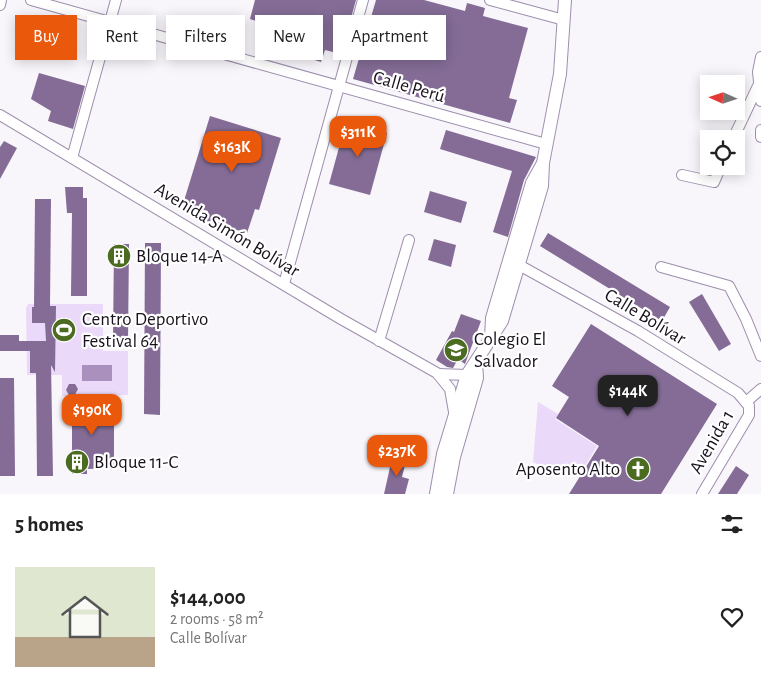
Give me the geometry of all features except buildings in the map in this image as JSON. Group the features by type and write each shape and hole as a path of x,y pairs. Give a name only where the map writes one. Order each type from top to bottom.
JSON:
{"main road":[{"path":"436,494 443,454 467,375 502,321 542,186 546,144 560,74 565,0"},
{"path":"564,20 574,0"},
{"path":"492,337 495,309 532,183 543,163"},
{"path":"447,494 454,457 477,378 476,362"}],"street":[{"path":"0,5 1,0"},
{"name":"Calle Perú","path":"31,0 87,15"},
{"path":"112,15 116,0"},
{"path":"284,284 363,0"},
{"path":"490,0 564,20"},
{"name":"Calle Perú","path":"156,34 546,144"},
{"path":"761,56 758,86 761,101"},
{"path":"72,158 99,60"},
{"path":"737,130 758,86"},
{"name":"Avenida Simón Bolívar","path":"0,115 379,341 437,373 450,389 454,416"},
{"path":"761,130 761,137"},
{"path":"682,175 714,182 717,175"},
{"path":"379,341 409,240"},
{"name":"Calle Bolívar","path":"519,266 638,331 738,394 748,404"},
{"path":"661,267 729,286 746,319 761,356"},
{"name":"Avenida Simón Bolívar","path":"437,373 467,375"},
{"path":"748,404 761,389"},
{"name":"Avenida 1","path":"702,494 749,415 748,404"}],"shaded area":[{"name":"Centro Deportivo Festival 64","path":"28,304 103,304 103,351 128,351 128,395 62,396 62,375 27,375 26,308"},
{"path":"82,365 112,365 112,381 82,381"},
{"path":"538,402 558,414 555,419 597,446 582,471 542,466 533,462"}],"place":[{"name":"Bloque 14-A","path":"119,256"},
{"name":"Centro Deportivo Festival 64","path":"64,330"},
{"name":"Colegio El Salvador","path":"456,350"},
{"name":"Bloque 11-C","path":"77,462"},
{"name":"Aposento Alto","path":"638,469"}]}
